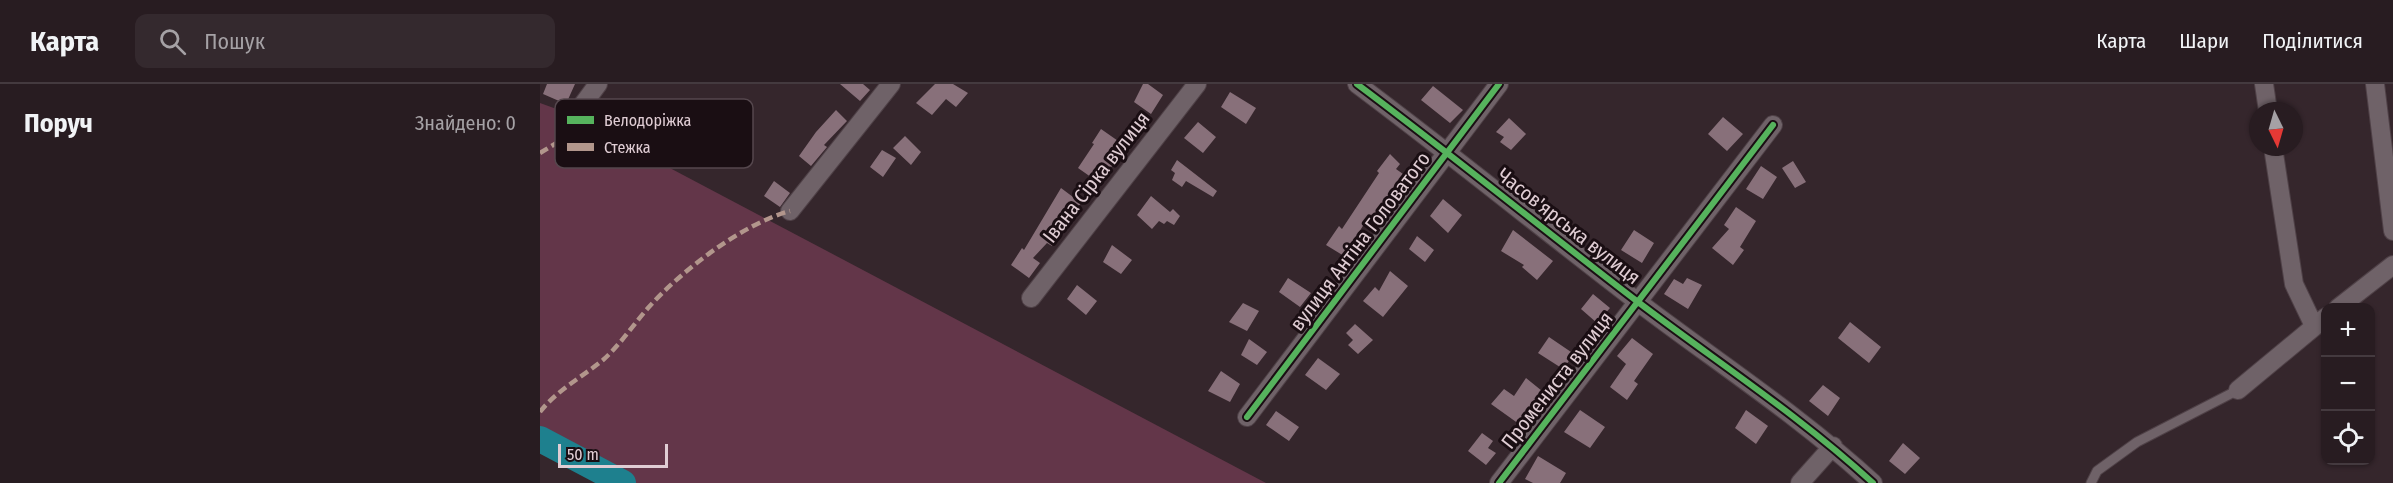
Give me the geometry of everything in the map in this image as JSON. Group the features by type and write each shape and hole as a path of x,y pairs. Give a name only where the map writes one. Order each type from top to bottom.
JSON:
{"street":[{"path":"587,99 598,84"},
{"path":"790,211 891,84"},
{"name":"Івана Сірка вулиця","path":"1031,298 1197,84"},
{"name":"Часов'ярська вулиця","path":"1357,84 1448,152 1638,302 1833,446 1873,483"},
{"name":"вулиця Антіна Головатого","path":"1247,417 1499,84"},
{"path":"2264,84 2267,102"},
{"path":"2375,84 2393,231"},
{"name":"Промениста вулиця","path":"1499,483 1773,125"},
{"path":"2238,390 2320,321 2294,284 2274,156"},
{"path":"2344,303 2393,265"},
{"path":"1800,483 1833,446"}],"lane":[{"path":"2091,483 2097,471 2137,442 2238,390"}],"shaded area":[{"path":"540,103 555,108 555,168 670,168 1266,483 623,483 540,439"}],"building":[{"path":"547,84 575,84 568,99 555,99 543,94"},
{"path":"840,84 863,84 870,90 860,101"},
{"path":"935,84 953,84 968,93 956,107 946,99 932,115 916,103"},
{"path":"1143,84 1148,84 1163,95 1151,114 1134,102"},
{"path":"1433,86 1463,110 1450,123 1421,100"},
{"path":"1230,92 1256,108 1246,124 1221,107"},
{"path":"836,110 847,121 824,145 827,147 811,166 799,156"},
{"path":"1723,117 1743,134 1727,151 1708,134"},
{"path":"1509,118 1526,134 1511,150 1500,142 1504,137 1496,132"},
{"path":"1198,122 1216,137 1203,153 1184,138"},
{"path":"1101,129 1121,143 1114,151 1120,157 1098,182 1078,168"},
{"path":"905,136 921,152 911,165 893,148"},
{"path":"882,150 896,158 883,177 870,167"},
{"path":"1390,154 1400,164 1396,169 1403,174 1378,213 1382,216 1374,226 1366,221 1344,256 1326,245 1339,226 1342,229"},
{"path":"1177,160 1217,191 1213,197 1186,181 1182,187 1172,180 1175,173 1171,170"},
{"path":"1793,161 1806,182 1795,188 1782,168"},
{"path":"1761,166 1777,177 1763,199 1746,189"},
{"path":"774,181 790,193 780,207 764,196"},
{"path":"1061,188 1081,203 1070,219 1068,218 1052,246 1047,243 1033,258 1040,263 1029,278 1011,265 1022,248 1024,250"},
{"path":"1151,196 1170,212 1173,209 1180,216 1174,225 1167,221 1164,224 1159,221 1152,229 1137,215"},
{"path":"1443,199 1462,215 1448,233 1430,216"},
{"path":"1736,207 1756,221 1740,247 1744,250 1733,265 1712,248 1729,229 1724,225"},
{"path":"1513,230 1553,261 1537,280 1522,267 1524,265 1501,251"},
{"path":"1634,230 1654,243 1642,263 1621,250"},
{"path":"1417,236 1434,250 1425,262 1409,249"},
{"path":"1112,245 1132,260 1121,274 1103,262"},
{"path":"1390,271 1408,286 1383,317 1363,301 1375,287 1379,291"},
{"path":"1288,278 1311,293 1300,307 1279,292"},
{"path":"1687,278 1702,285 1688,309 1664,294 1674,279 1683,284"},
{"path":"1077,285 1097,301 1086,315 1067,299"},
{"path":"1593,294 1610,308 1597,323 1581,309"},
{"path":"1243,303 1259,311 1247,331 1229,322"},
{"path":"1850,322 1881,347 1869,363 1838,338"},
{"path":"1355,324 1373,340 1358,354 1348,345 1353,340 1346,333"},
{"path":"1549,337 1574,354 1563,369 1538,353"},
{"path":"1632,338 1653,354 1634,381 1638,384 1627,400 1610,387 1626,364 1617,356"},
{"path":"1249,339 1267,352 1257,365 1241,355"},
{"path":"1318,358 1340,374 1326,390 1305,375"},
{"path":"1221,371 1240,384 1230,402 1208,391"},
{"path":"1526,378 1547,395 1519,424 1491,404 1504,389 1514,396"},
{"path":"1823,385 1840,398 1828,416 1809,401"},
{"path":"1580,410 1605,427 1590,448 1564,432"},
{"path":"1746,410 1768,426 1756,444 1735,428"},
{"path":"1276,411 1299,427 1289,441 1266,425"},
{"path":"1482,433 1493,441 1488,448 1496,453 1486,465 1468,451"},
{"path":"1903,443 1920,458 1905,474 1889,461"},
{"path":"1538,456 1566,473 1560,483 1533,483 1525,479"}],"waterway":[{"path":"540,439 623,483"}],"marked path":[{"path":"540,153 555,144"},
{"path":"540,412 561,391 603,360 648,308 695,264 752,226 790,211"}],"cycle path":[{"path":"1357,84 1638,302 1817,435 1873,483"},
{"path":"1247,417 1499,84"},
{"path":"1499,483 1773,125"}]}
